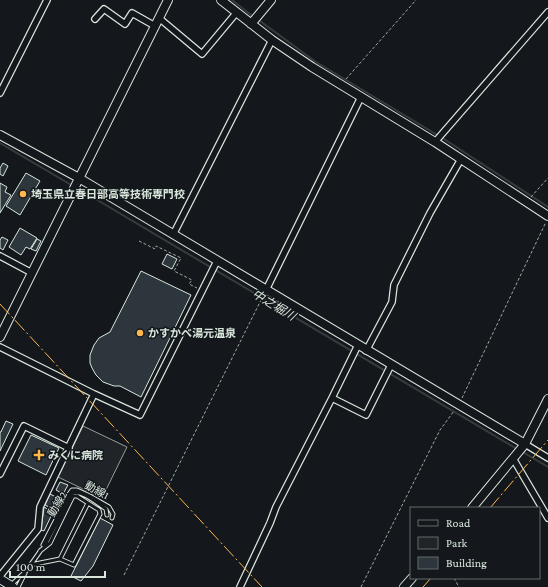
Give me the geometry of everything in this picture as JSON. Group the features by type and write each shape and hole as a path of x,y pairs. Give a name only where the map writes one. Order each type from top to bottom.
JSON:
{"street":[{"path":"0,93 47,0"},
{"path":"0,337 168,0"},
{"path":"221,0 272,40 318,71 436,141 548,217"},
{"path":"251,24 271,0"},
{"path":"95,19 104,9 125,24 132,13 157,22 202,54 237,12"},
{"path":"436,141 548,12"},
{"path":"173,235 272,40"},
{"path":"266,290 361,97"},
{"path":"0,135 79,178 216,263 266,290 358,345 458,406 520,451 548,458"},
{"path":"366,351 392,302 394,285 430,213 461,159"},
{"path":"0,256 32,273"},
{"path":"0,347 94,394 140,415 216,263"},
{"path":"240,587 276,507 358,345"},
{"path":"332,398 366,415 390,365"},
{"path":"14,587 0,578 38,529 40,507 94,394"},
{"path":"473,507 520,451 548,399"},
{"path":"0,474 24,426 69,448"},
{"path":"520,451 548,518"},
{"path":"404,587 411,579"}],"lane":[{"name":"動線1","path":"46,541 72,490 80,490 110,508 113,514 112,518"},
{"name":"動線2","path":"46,541 71,494 73,493 76,492 104,508 107,510 107,515"},
{"path":"30,565 60,559 74,565 100,512 97,508 77,496 74,496 50,543 40,551"},
{"path":"60,559 88,503"},
{"path":"14,587 46,541"},
{"path":"14,587 26,570"}],"path":[{"path":"349,77 416,0"},
{"path":"535,193 548,178"},
{"path":"361,587 440,430 458,406 548,217"},
{"path":"139,241 155,249 156,246 181,258 174,271 192,280 189,284 202,290"},
{"path":"124,575 266,290"}],"green space":[{"path":"83,426 127,447 102,498 58,477"}],"building":[{"path":"3,163 8,166 3,176 0,174 0,168"},
{"path":"26,173 40,181 20,215 6,206"},
{"path":"0,183 7,187 5,192 11,195 0,213"},
{"path":"20,228 37,238 30,249 26,247 21,255 9,247"},
{"path":"2,237 8,240 3,250 0,248 0,240"},
{"path":"37,239 41,241 36,251 31,249"},
{"path":"167,254 177,259 172,269 162,264"},
{"name":"かすかべ湯元温泉","path":"141,271 191,295 141,397 120,386 114,386 103,382 92,368 90,363 90,355 99,338 110,332"},
{"path":"6,421 13,424 0,451 0,432"},
{"name":"みくに病院","path":"31,435 59,448 46,475 18,461"},
{"path":"60,482 68,485 63,494 56,490"},
{"path":"50,494 60,499 55,510 45,505"},
{"path":"44,507 53,512 44,531 41,530"},
{"path":"100,518 113,525 93,566 81,581 71,576"}],"waterway":[{"path":"232,0 251,15"},
{"path":"260,21 316,62 444,139 548,207"},
{"name":"中之堀川","path":"0,143 73,186"},
{"name":"中之堀川","path":"77,188 517,449"},
{"name":"中之堀川","path":"521,451 548,467"}],"power":[{"path":"0,304 262,587"},
{"path":"491,507 548,440"},
{"path":"423,587 430,579"}],"place":[{"name":"埼玉県立春日部高等技術専門校","path":"23,194"},
{"name":"かすかべ湯元温泉","path":"140,333"},
{"name":"みくに病院","path":"39,455"}]}
